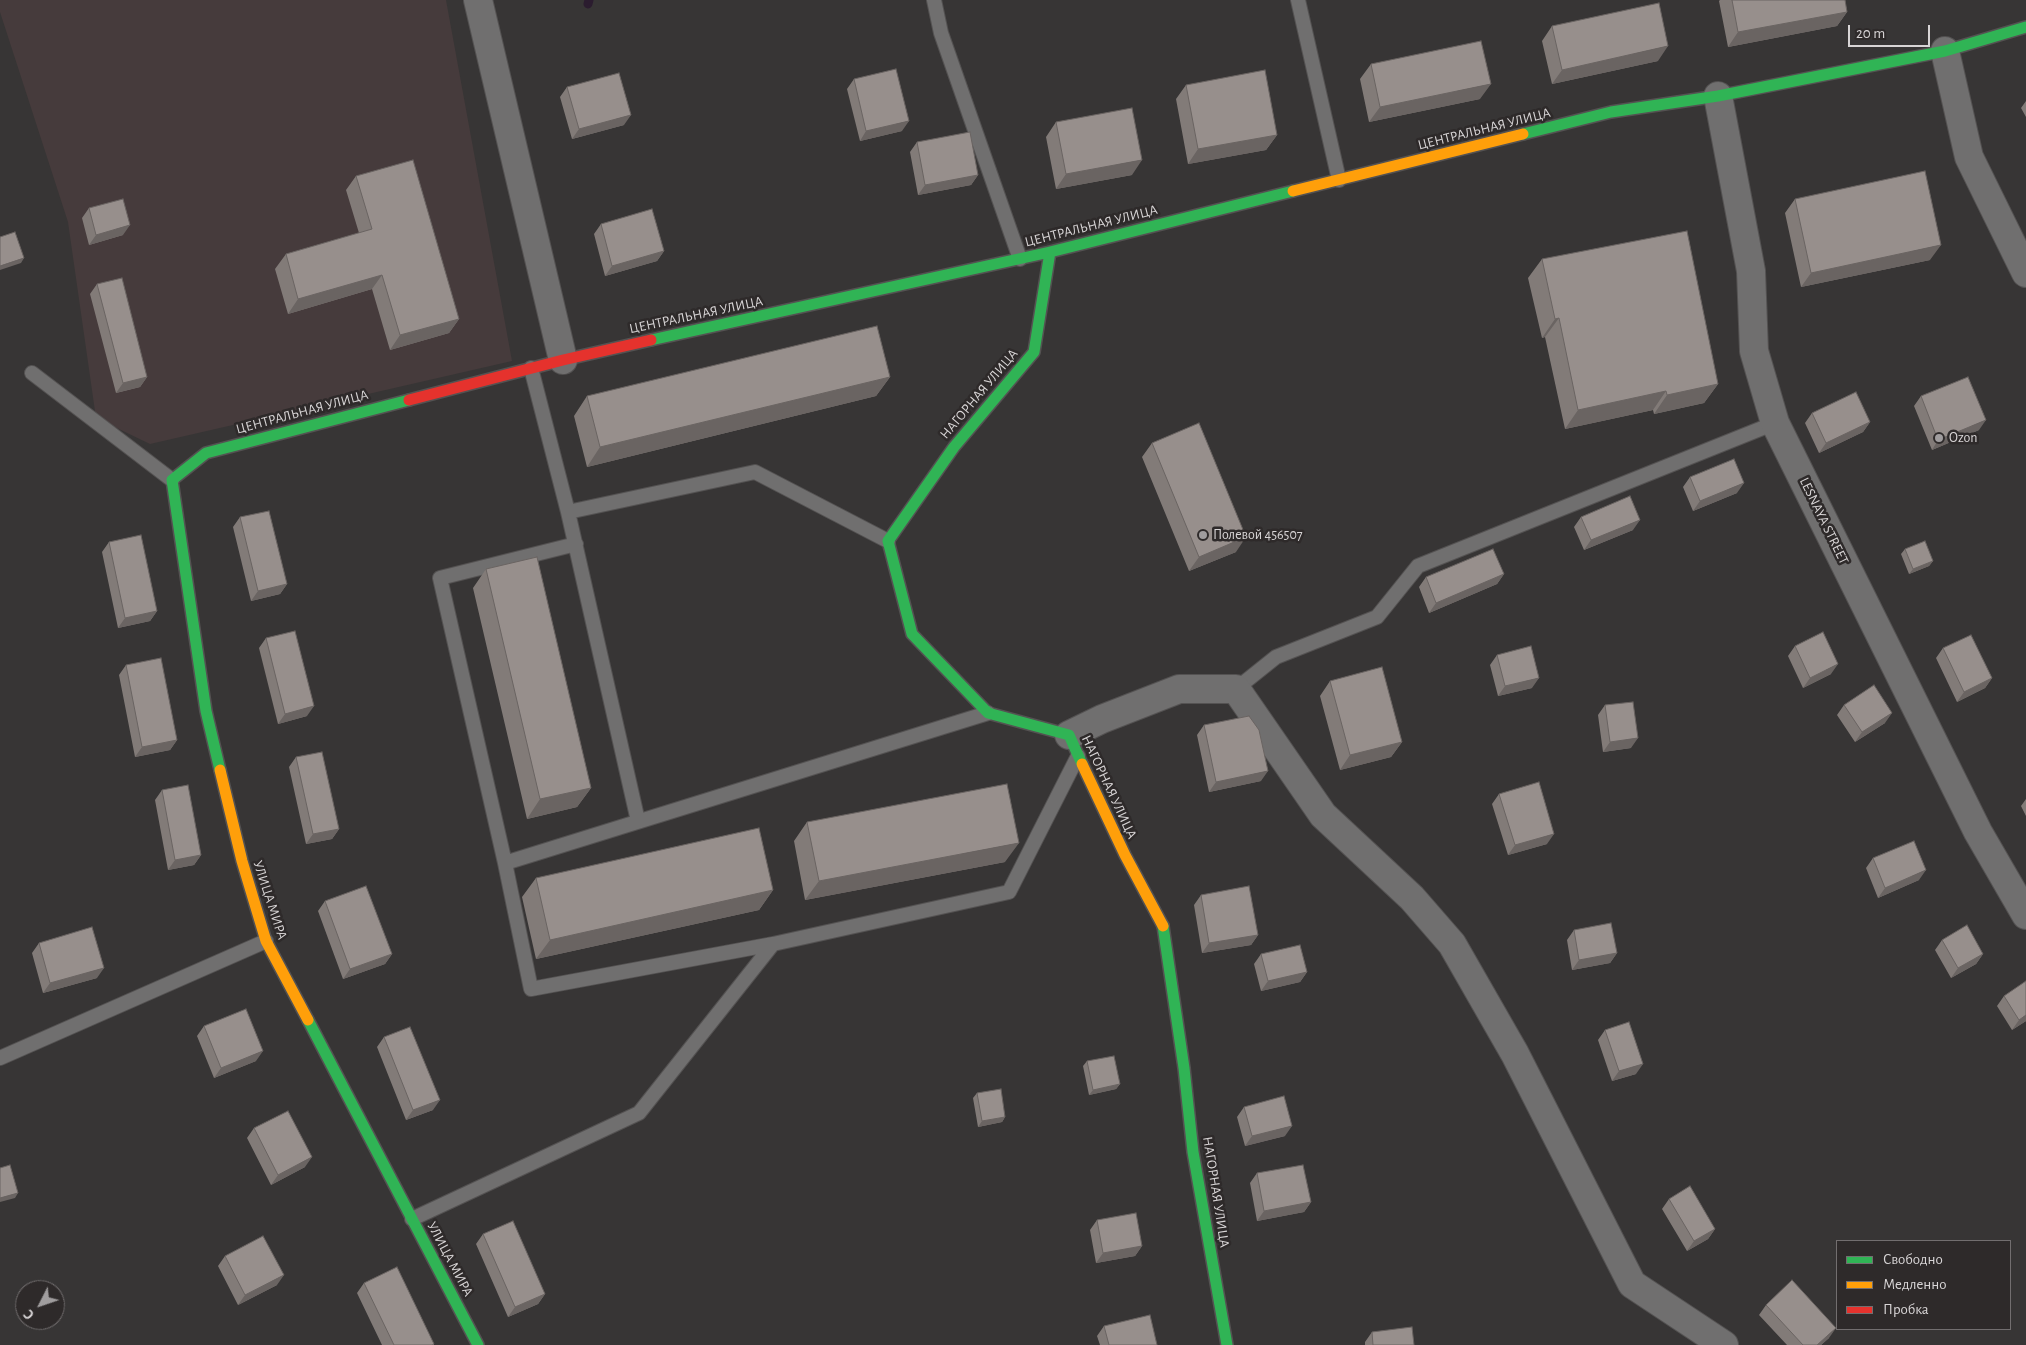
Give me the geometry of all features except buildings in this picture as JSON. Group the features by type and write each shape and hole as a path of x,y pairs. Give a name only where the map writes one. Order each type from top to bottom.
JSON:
{"street":[{"path":"478,0 563,360"},
{"name":"ЦЕНТРАЛЬНАЯ УЛИЦА","path":"172,480 206,453 563,360 1050,252 1611,112 1718,96 1945,51 2026,27"},
{"path":"1945,51 1969,157 2026,273"},
{"name":"LESNAYA STREET","path":"1718,96 1751,271 1754,351 1775,422 1978,832 2026,915"},
{"name":"НАГОРНАЯ УЛИЦА","path":"888,541 954,447 1034,352 1050,252"},
{"name":"УЛИЦА МИРА","path":"172,480 206,711 242,861 266,941 478,1345"},
{"path":"888,541 912,634 988,713"},
{"path":"1073,745 1102,719 1179,690 1236,688 1323,815 1412,898 1452,944 1519,1063 1632,1284 1724,1345"},
{"name":"НАГОРНАЯ УЛИЦА","path":"988,713 1073,745 1125,855 1165,930 1184,1068 1193,1152 1227,1345"}],"lane":[{"path":"934,0 941,33 1020,259"},
{"path":"1298,0 1339,180"},
{"path":"531,368 576,544 638,821"},
{"path":"32,374 172,480"},
{"path":"1236,688 1276,657 1377,617 1418,566 1775,422"},
{"path":"568,512 755,472 888,541"},
{"path":"576,544 440,578 504,863 530,989 773,944 1009,892 1073,745"},
{"path":"504,863 988,713"},
{"path":"0,1058 266,941"},
{"path":"412,1219 639,1113 773,944"}],"shaded area":[{"path":"0,0 446,0 512,361 150,444 96,418 68,222 0,12"}],"waterway":[{"path":"588,4 589,0"}],"traffic: fast":[{"path":"1523,134 1611,112 1718,96 1945,51 2026,27"},
{"path":"651,340 1050,252 1293,191"},
{"path":"1050,252 1034,352 954,447 888,541 912,634 988,713 1069,735 1082,764"},
{"path":"220,770 206,711 172,480 206,453 409,400"},
{"path":"1163,926 1184,1068 1193,1152 1227,1345"},
{"path":"308,1020 478,1345"}],"traffic: slow":[{"path":"1293,191 1523,134"},
{"path":"1082,764 1125,855 1163,926"},
{"path":"220,770 242,861 266,941 308,1020"}],"traffic: jam":[{"path":"409,400 563,360 651,340"}],"place":[{"name":"Ozon","path":"1939,438"},
{"name":"Полевой 456507","path":"1203,535"}]}
